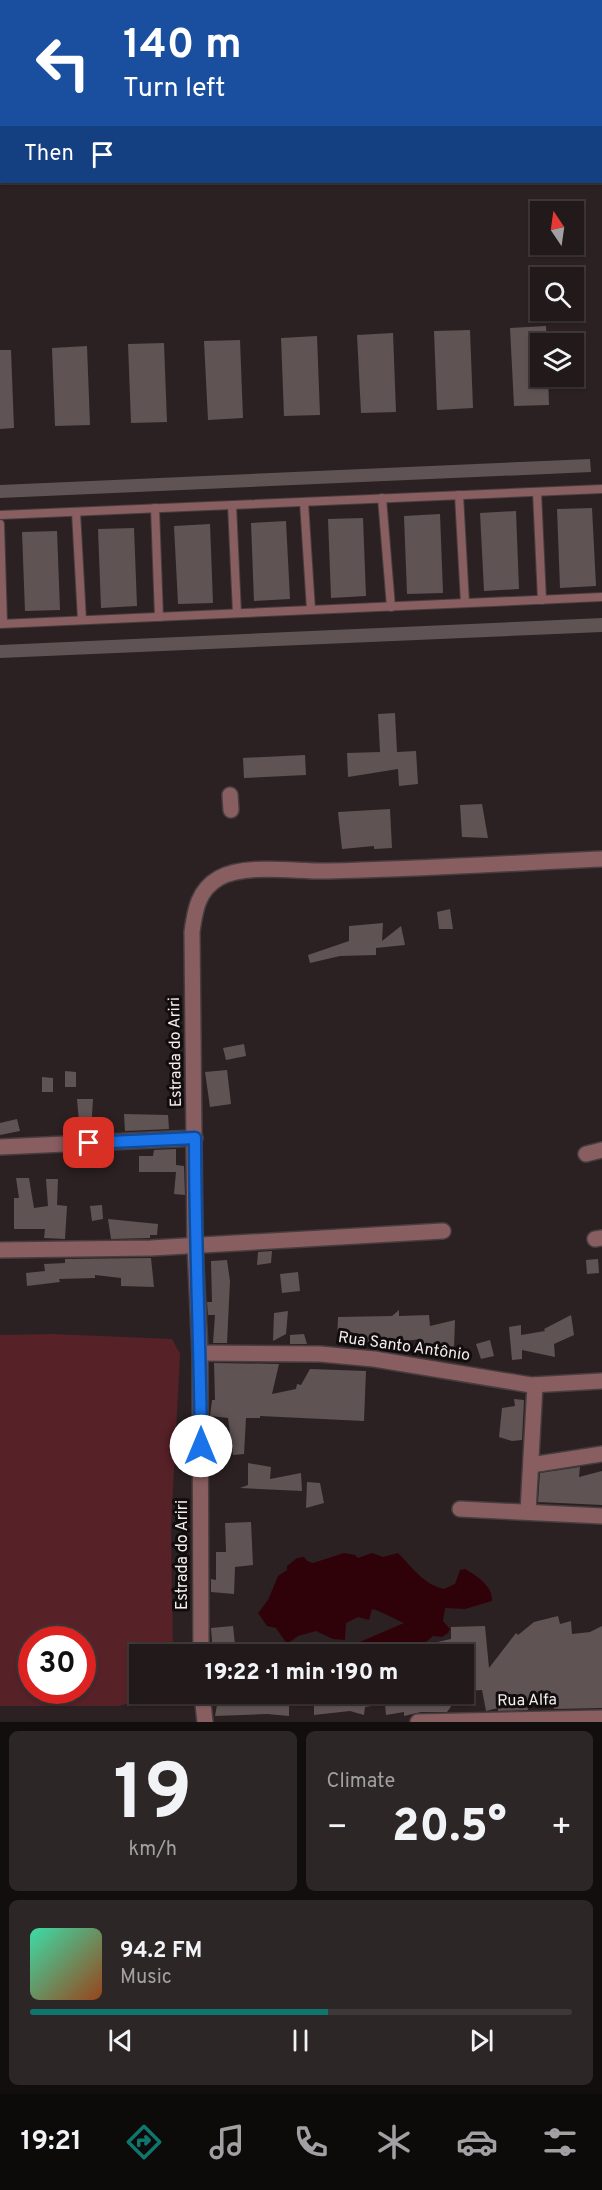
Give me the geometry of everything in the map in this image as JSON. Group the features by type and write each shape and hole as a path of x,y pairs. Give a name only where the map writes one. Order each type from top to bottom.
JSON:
{"street":[{"name":"Estrada do Ariri","path":"201,1644 200,1353 195,1245 192,932 195,909 200,896 219,878 247,870 327,871 602,859"},
{"path":"0,1147 195,1138"},
{"path":"586,1154 602,1150"},
{"path":"0,1250 195,1245 443,1231"},
{"name":"Rua Santo Antônio","path":"200,1353 320,1354 374,1359 535,1385 602,1381"},
{"path":"528,1512 535,1385"},
{"path":"531,1465 602,1454"},
{"path":"460,1509 602,1516"},
{"path":"203,1704 206,1722"},
{"name":"Rua Alfa","path":"418,1722 602,1718"}],"lane":[{"path":"0,515 602,489"},
{"path":"537,492 542,600"},
{"path":"459,495 465,603"},
{"path":"382,498 391,607"},
{"path":"304,502 311,610"},
{"path":"232,505 237,613"},
{"path":"155,508 159,617"},
{"path":"76,512 81,620"},
{"path":"0,524 2,623 602,597"}],"shaded area":[{"path":"52,1334 172,1339 180,1354 171,1527 173,1644 129,1644 129,1703 118,1706 0,1706 0,1335"},
{"path":"344,1553 355,1555 358,1558 372,1553 383,1557 398,1553 424,1579 444,1589 455,1584 460,1570 465,1569 487,1586 492,1601 465,1609 445,1608 443,1621 450,1629 448,1633 442,1637 433,1636 421,1644 355,1644 404,1623 372,1609 369,1620 358,1617 346,1623 345,1640 333,1639 316,1631 298,1636 287,1644 276,1628 267,1626 258,1613 268,1600 278,1576 287,1570 287,1566 297,1558 304,1557 313,1563"}],"building":[{"path":"546,326 546,333 530,333 530,387 548,387 549,405 514,406 510,328"},
{"path":"470,330 473,408 437,410 434,331"},
{"path":"393,333 396,412 361,413 357,335"},
{"path":"317,336 320,415 284,416 281,338"},
{"path":"240,340 243,418 208,420 204,341"},
{"path":"164,343 167,422 131,423 128,344"},
{"path":"87,346 90,425 55,426 52,348"},
{"path":"0,350 11,350 14,428 0,429"},
{"path":"590,459 591,472 0,498 0,485"},
{"path":"592,508 596,586 560,588 557,509"},
{"path":"516,511 519,589 484,591 480,513"},
{"path":"440,514 443,593 407,594 404,516"},
{"path":"363,518 366,596 331,598 328,519"},
{"path":"286,521 290,599 254,601 251,523"},
{"path":"210,524 213,603 178,604 174,526"},
{"path":"134,528 137,606 101,608 98,529"},
{"path":"57,531 60,610 25,611 22,532"},
{"path":"602,618 602,632 0,658 0,645"},
{"path":"395,713 397,752 416,751 418,784 399,786 398,769 348,777 347,753 380,752 378,714"},
{"path":"305,755 306,775 244,778 243,758"},
{"path":"482,804 488,838 462,837 460,805"},
{"path":"390,809 392,848 374,849 374,846 342,849 338,812"},
{"path":"450,909 453,929 439,929 437,912"},
{"path":"383,923 382,941 401,926 405,945 376,948 376,955 340,956 310,963 308,955 349,941 349,926"},
{"path":"244,1044 246,1056 226,1060 223,1048"},
{"path":"227,1070 231,1104 210,1107 205,1072"},
{"path":"65,1071 76,1072 76,1087 65,1087"},
{"path":"42,1077 53,1078 53,1092 42,1092"},
{"path":"77,1099 93,1099 91,1132 80,1133"},
{"path":"124,1114 168,1115 169,1129 125,1131"},
{"path":"17,1119 20,1131 0,1135 0,1123"},
{"path":"176,1149 176,1165 184,1166 185,1195 174,1194 176,1172 139,1172 139,1156 153,1156 154,1150"},
{"path":"16,1178 29,1178 34,1208 48,1206 46,1179 58,1179 57,1205 67,1206 65,1239 44,1238 45,1229 14,1229 14,1198 19,1198"},
{"path":"102,1205 103,1219 92,1221 90,1206"},
{"path":"108,1219 158,1224 157,1235 150,1235 150,1238 111,1239"},
{"path":"272,1251 271,1263 257,1265 258,1252"},
{"path":"151,1258 154,1287 121,1286 121,1278 95,1275 95,1278 59,1279 60,1282 27,1286 26,1273 45,1271 44,1264 65,1263 65,1259"},
{"path":"598,1259 599,1273 587,1274 586,1260"},
{"path":"227,1260 230,1281 227,1343 213,1343 215,1315 208,1315 207,1302 212,1302 211,1261"},
{"path":"298,1272 300,1291 282,1293 280,1274"},
{"path":"399,1310 399,1316 429,1315 430,1326 455,1320 454,1348 421,1352 421,1339 389,1343 337,1343 338,1317 392,1316"},
{"path":"288,1311 286,1334 273,1341 274,1313"},
{"path":"571,1315 574,1335 554,1344 555,1357 522,1350 522,1359 512,1360 509,1327 521,1325 521,1335 545,1331 544,1329"},
{"path":"304,1334 307,1344 290,1344 290,1335"},
{"path":"490,1340 494,1356 481,1359 476,1344"},
{"path":"214,1363 279,1364 272,1394 296,1389 297,1384 301,1385 310,1369 366,1371 364,1421 260,1416 260,1418 246,1418 244,1454 233,1455 228,1418 210,1416 212,1400 215,1400"},
{"path":"514,1399 524,1400 522,1440 512,1441 499,1437 502,1408 515,1406"},
{"path":"248,1463 271,1467 270,1479 301,1473 302,1491 240,1488 248,1485"},
{"path":"580,1467 579,1477 602,1471 602,1505 538,1502 540,1473"},
{"path":"307,1482 320,1483 324,1503 306,1508"},
{"path":"251,1522 253,1565 235,1567 234,1594 211,1592 211,1579 216,1580 216,1552 226,1552 225,1523"},
{"path":"558,1616 560,1624 571,1621 572,1634 590,1632 602,1626 602,1708 554,1709 550,1700 527,1704 528,1710 498,1711 498,1708 486,1711 482,1690 474,1690 474,1644 433,1644 451,1639 451,1627 485,1626 489,1668 516,1633 518,1635 534,1622"},
{"path":"233,1626 235,1644 212,1644 211,1628"},
{"path":"217,1704 289,1704 289,1716 267,1714 215,1716"},
{"path":"314,1704 385,1704 365,1707 364,1715 350,1711 314,1715"},
{"path":"385,1704 452,1704 447,1712 421,1712 404,1716 404,1712 386,1715"}],"route":[{"path":"89,1143 195,1138 195,1245 200,1313 201,1446"}]}
